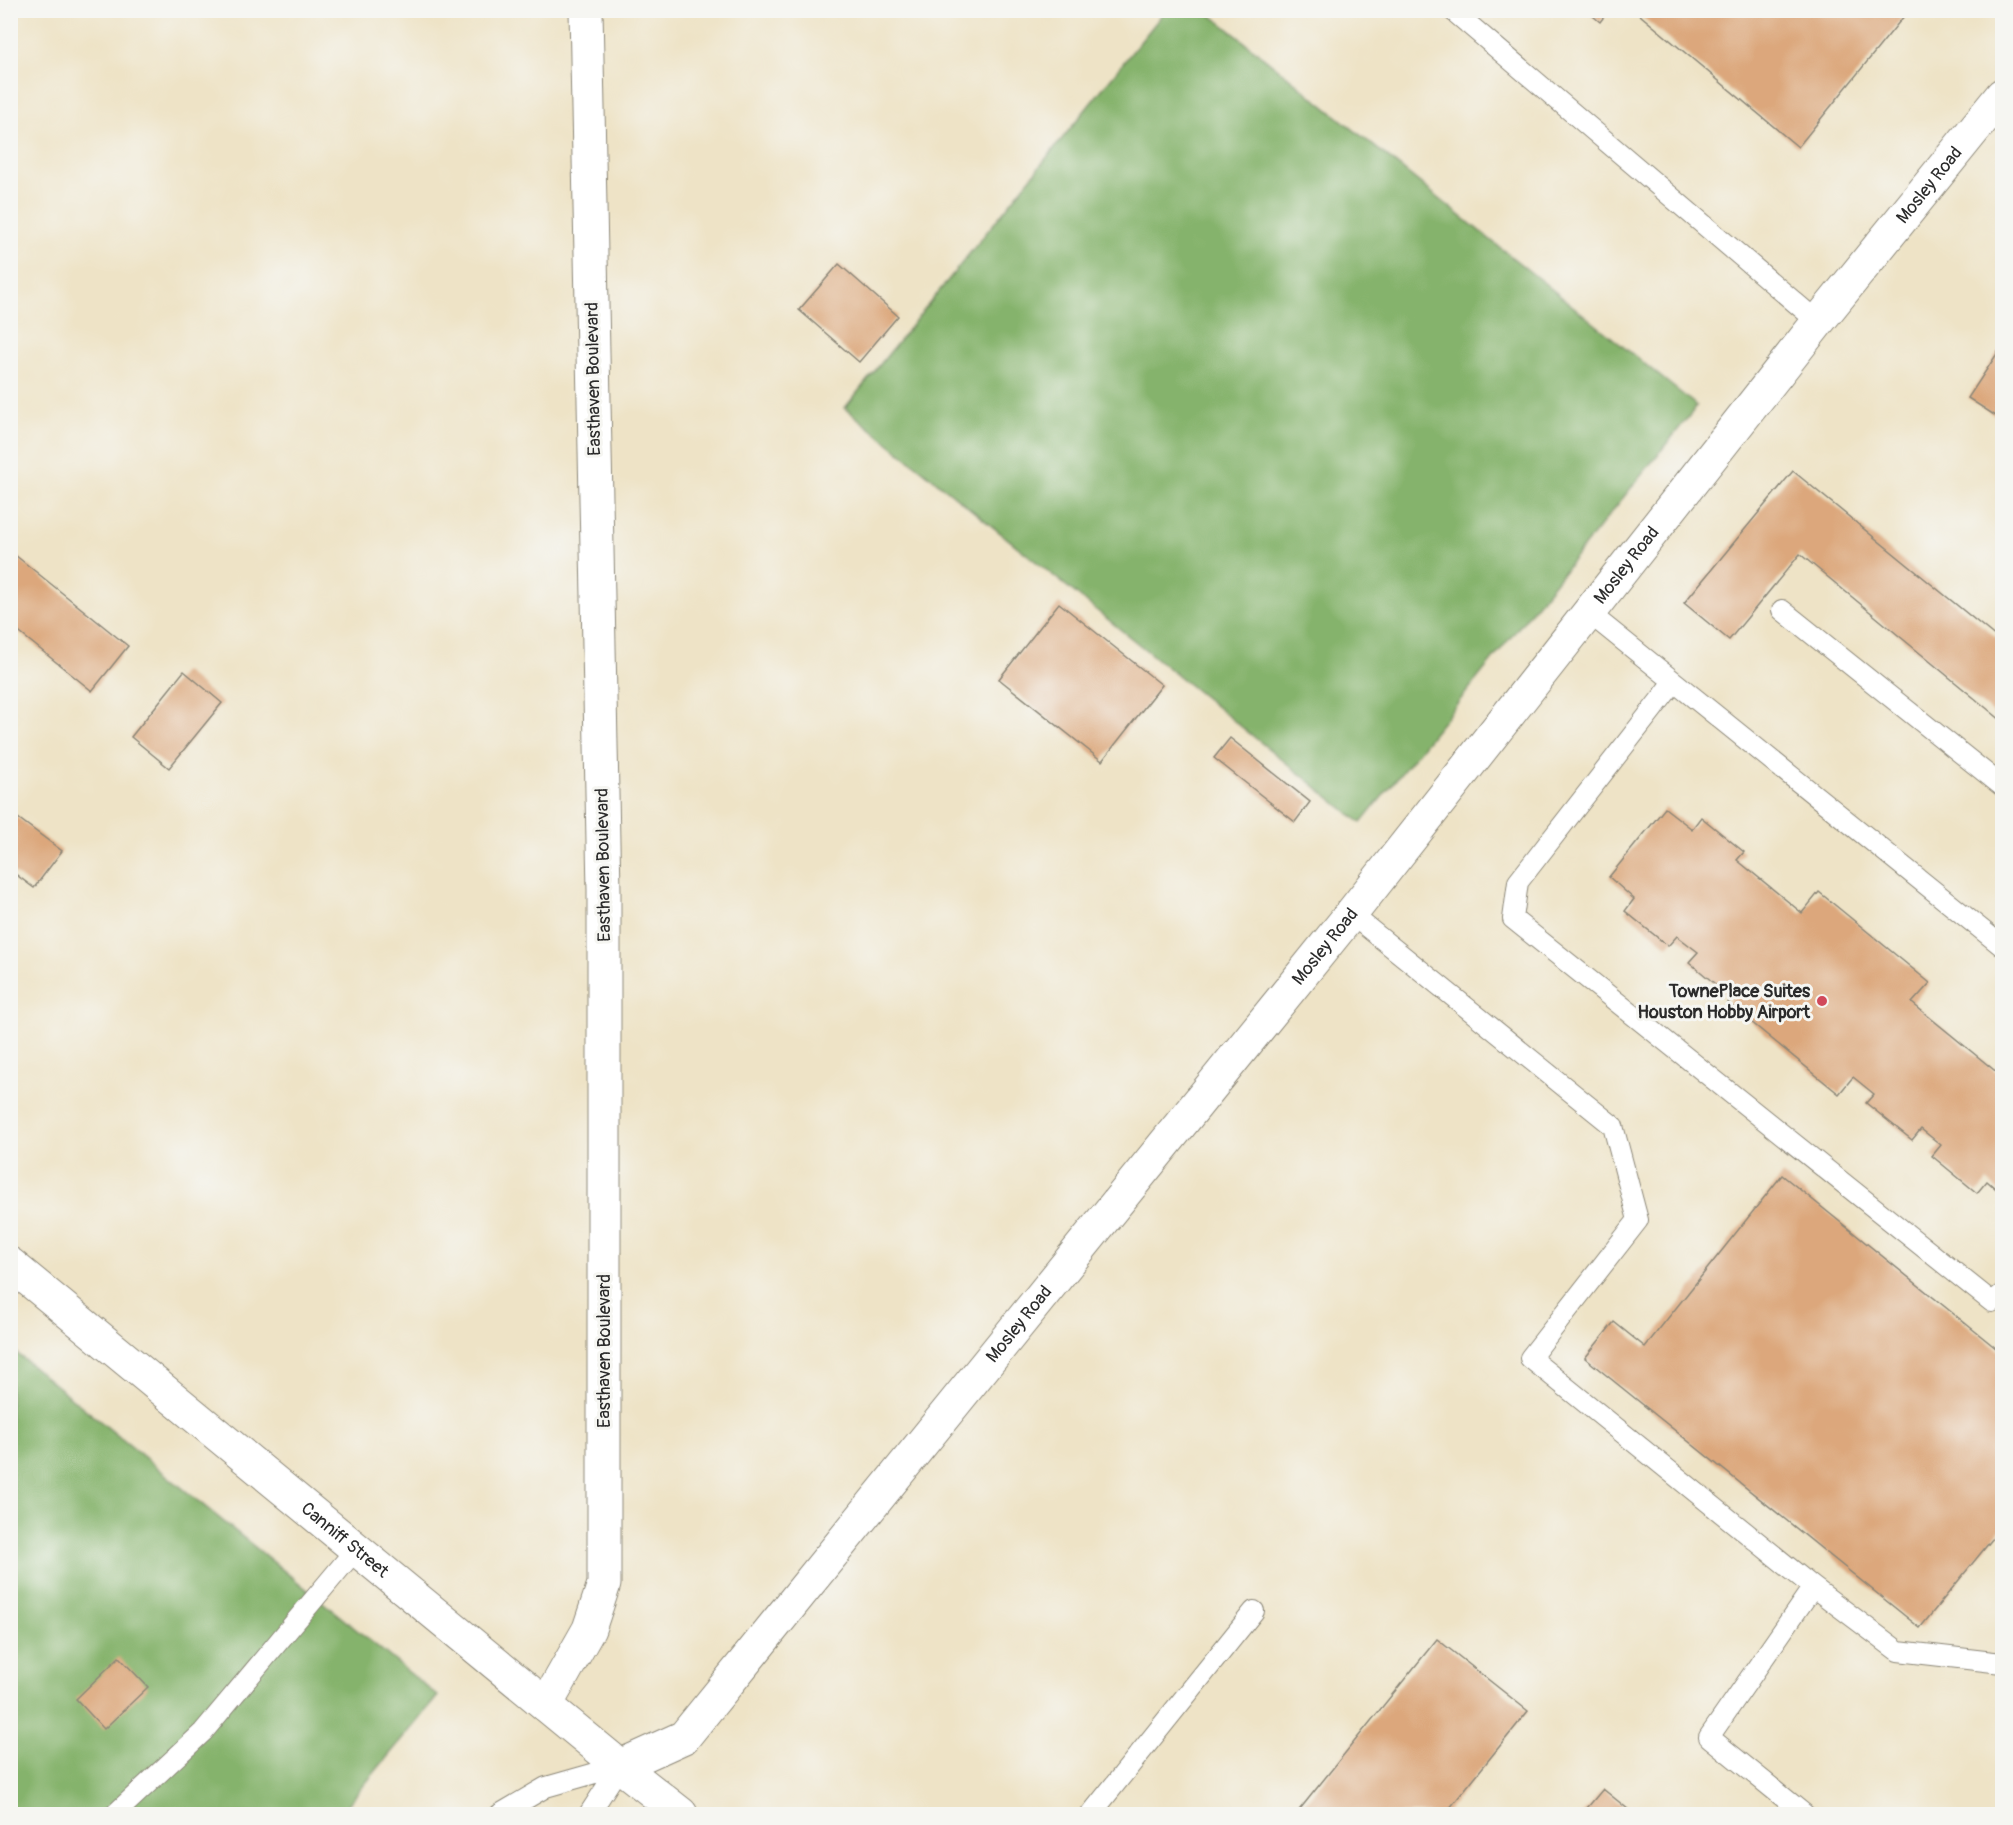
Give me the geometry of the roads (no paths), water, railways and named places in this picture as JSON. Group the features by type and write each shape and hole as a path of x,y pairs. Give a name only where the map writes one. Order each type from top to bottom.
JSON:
{"street":[{"name":"Easthaven Boulevard","path":"546,1705 589,1629 604,1584 604,891 585,10"},
{"name":"Mosley Road","path":"620,1766 684,1737 1351,914 1818,322 2002,95"},
{"name":"Canniff Street","path":"10,1264 681,1815"}],"lane":[{"path":"1452,10 1818,322"},
{"path":"1782,610 2002,786"},
{"path":"1589,613 2002,946"},
{"path":"1674,682 1518,882 1513,919 1992,1302 2002,1294"},
{"path":"1351,914 1613,1126 1638,1220 1530,1358 1813,1587 1898,1651 2002,1663"},
{"path":"115,1815 203,1732 356,1549"},
{"path":"1804,1815 1709,1737 1813,1587"},
{"path":"1091,1815 1254,1611"},
{"path":"500,1815 546,1787 620,1766"},
{"path":"589,1815 620,1766"}],"place":[{"name":"TownePlace Suites Houston Hobby Airport","path":"1822,1001"}]}
